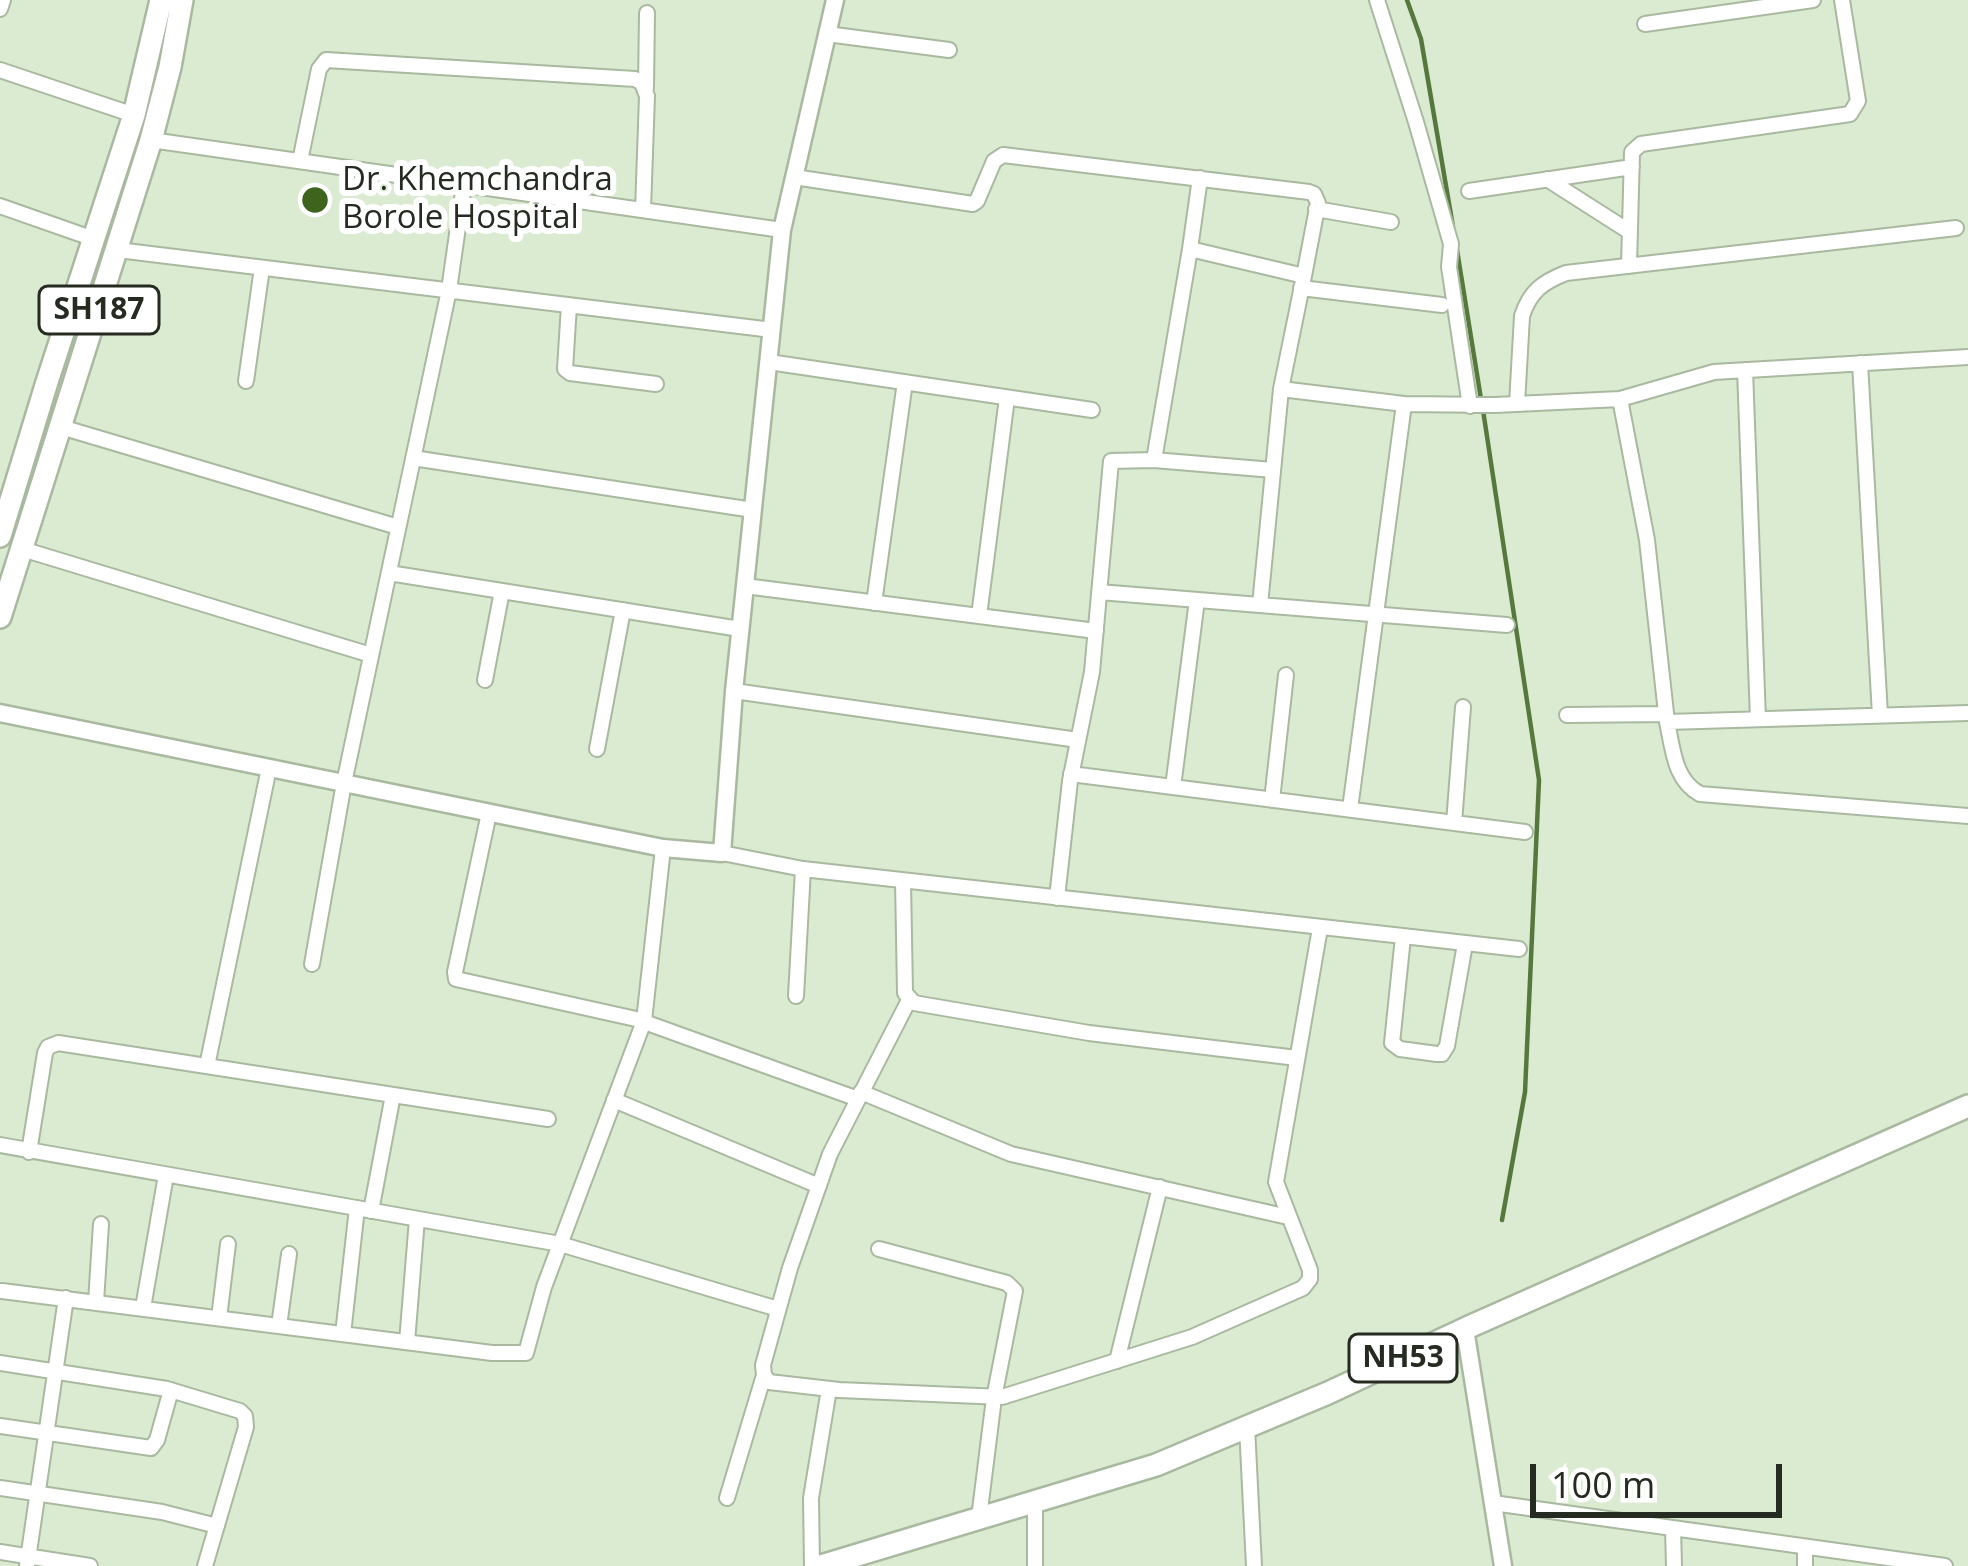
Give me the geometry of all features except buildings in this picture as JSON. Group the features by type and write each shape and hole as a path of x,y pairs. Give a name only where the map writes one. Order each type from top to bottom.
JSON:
{"main road":[{"name":"SH187","path":"0,536 10,467 134,115 160,0"},
{"name":"SH187","path":"0,617 151,140 182,0"},
{"name":"NH53","path":"817,1566 1156,1466 1968,1106"}],"street":[{"path":"0,9 3,0"},
{"path":"716,852 734,691 730,627 745,586 782,230 835,0"},
{"path":"1377,0 1450,244 1449,267 1474,406"},
{"path":"1645,24 1718,6 1813,0"},
{"path":"1629,266 1632,152 1640,144 1850,114 1858,101 1841,0"},
{"path":"643,210 647,13"},
{"path":"827,34 949,50"},
{"path":"300,161 326,60 635,79 646,88"},
{"path":"0,70 134,115"},
{"path":"151,140 782,230"},
{"path":"794,177 966,204 977,201 994,161 1004,154 1309,192 1316,197 1281,389 1260,605"},
{"path":"1469,191 1632,167"},
{"path":"1154,460 1201,178"},
{"path":"1547,179 1630,232"},
{"path":"312,964 344,784 449,290 464,184"},
{"path":"0,206 94,238"},
{"path":"1316,208 1391,222"},
{"path":"1516,404 1522,316 1533,292 1546,281 1566,273 1956,228"},
{"path":"1190,249 1303,282 1442,305"},
{"path":"118,250 772,330"},
{"path":"246,381 262,268"},
{"path":"569,305 565,369 656,384"},
{"path":"1281,389 1404,404 1474,406 1620,399 1706,374 1745,370 1968,357"},
{"path":"769,362 1092,410"},
{"path":"1860,363 1880,715"},
{"path":"1745,370 1757,719"},
{"path":"874,602 905,382"},
{"path":"979,616 1007,398"},
{"path":"1620,399 1647,540 1666,718 1685,785 1700,794 1968,816"},
{"path":"1350,809 1404,404"},
{"path":"61,428 398,527"},
{"path":"413,458 753,510"},
{"path":"1057,898 1071,774 1092,672 1111,461 1273,470"},
{"path":"22,549 371,655"},
{"path":"388,572 730,627"},
{"path":"745,586 1096,632"},
{"path":"484,680 502,591"},
{"path":"1099,592 1508,626"},
{"path":"1173,787 1197,600"},
{"path":"597,749 623,610"},
{"path":"1272,800 1286,675"},
{"path":"734,691 1078,740"},
{"path":"1454,823 1463,707"},
{"path":"0,713 663,848 716,852 803,869 1519,949"},
{"path":"1568,716 1757,719 1968,713"},
{"path":"207,1066 269,768"},
{"path":"1071,774 1525,832"},
{"path":"489,813 455,972 463,983 640,1020 859,1095 1011,1154 1288,1217"},
{"path":"2,1291 492,1353 528,1351 552,1243 614,1100 640,1020 663,848"},
{"path":"796,996 803,869"},
{"path":"903,880 908,1000"},
{"path":"764,1375 769,1382 829,1389 994,1398 1192,1337 1303,1288 1310,1274 1276,1182 1320,928"},
{"path":"1403,937 1393,1043 1400,1049 1438,1054 1447,1046 1465,944"},
{"path":"908,1000 1089,1033 1297,1058"},
{"path":"727,1498 764,1375 778,1309 834,1143 908,1000"},
{"path":"29,1152 44,1053 53,1044 548,1119"},
{"path":"343,1334 364,1210 393,1095"},
{"path":"614,1100 819,1186"},
{"path":"0,1145 552,1243 778,1309"},
{"path":"143,1309 166,1175"},
{"path":"1117,1360 1160,1187"},
{"path":"407,1342 417,1219"},
{"path":"96,1302 101,1224"},
{"path":"219,1318 228,1244"},
{"path":"879,1249 1012,1286 1015,1296 994,1398 979,1518"},
{"path":"279,1326 290,1254"},
{"path":"27,1562 66,1298"},
{"path":"1465,1329 1503,1566"},
{"path":"0,1363 171,1390 240,1411 246,1427 205,1566"},
{"path":"817,1566 812,1498 829,1389"},
{"path":"0,1426 151,1448 158,1440 171,1390"},
{"path":"1246,1427 1254,1566"},
{"path":"0,1488 162,1512 217,1526"},
{"path":"1035,1502 1035,1566"},
{"path":"1493,1503 1945,1566"},
{"path":"1673,1528 1674,1566"},
{"path":"1805,1546 1805,1566"},
{"path":"0,1552 27,1562 90,1566"}],"waterway":[{"path":"1407,0 1421,39 1453,227"},
{"path":"1457,250 1481,399"},
{"path":"1483,410 1539,780 1525,1092 1502,1220"}],"place":[{"name":"Dr. Khemchandra Borole Hospital","path":"315,200"}]}
